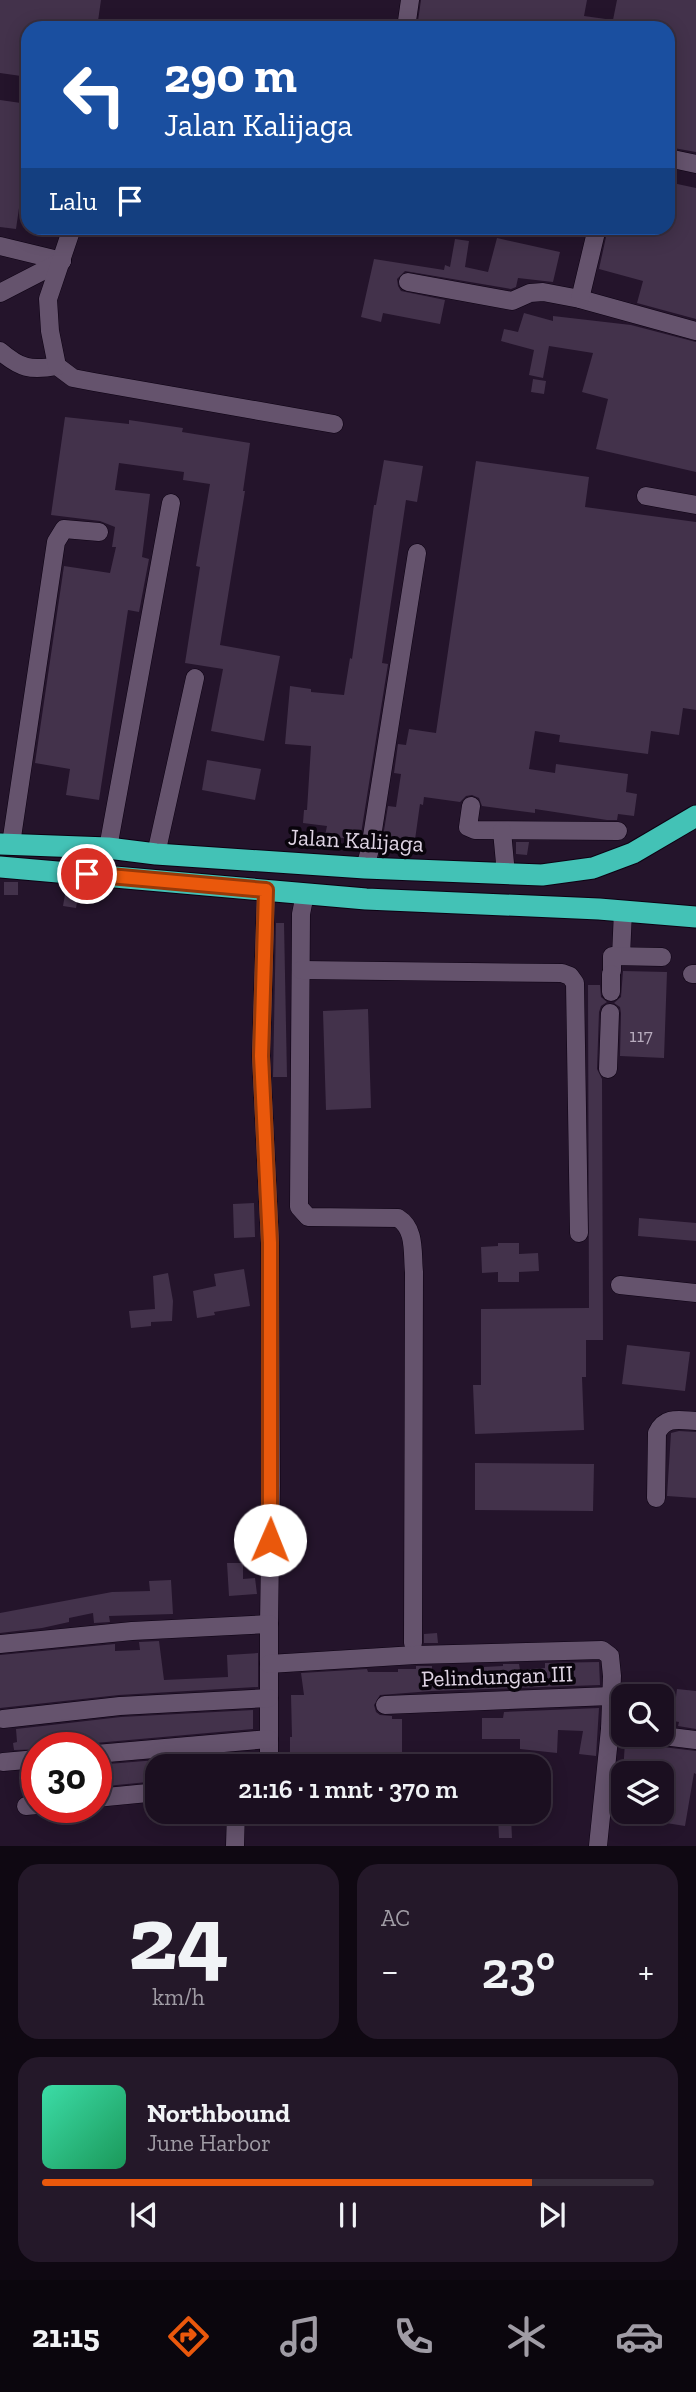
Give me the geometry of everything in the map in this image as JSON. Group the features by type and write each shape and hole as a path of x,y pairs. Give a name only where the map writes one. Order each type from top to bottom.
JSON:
{"highway":[{"name":"Jalan Kalijaga","path":"6,844 108,848 156,854 365,868 542,875 593,868 633,853 696,816"},
{"path":"0,867 366,899 696,917"},
{"path":"365,868 366,899"}],"street":[{"path":"407,21 410,0"},
{"path":"675,160 696,164"},
{"path":"70,235 48,299 50,331 57,366 73,378 334,424"},
{"path":"580,299 595,235"},
{"path":"0,246 62,261"},
{"path":"0,293 62,261"},
{"path":"408,282 512,301 530,293 543,292 696,329"},
{"path":"0,351 27,368 39,370 57,366"},
{"path":"646,496 696,505"},
{"path":"108,848 171,503"},
{"path":"6,844 56,542 64,529 99,532"},
{"path":"365,868 417,553"},
{"path":"156,854 195,678"},
{"path":"471,806 467,821 471,829 618,831"},
{"path":"502,831 506,874"},
{"path":"266,890 261,1056 270,1243 269,1754"},
{"path":"305,894 302,914 298,1139 301,1210 309,1217 398,1218 408,1226 411,1237 414,1272 413,1643"},
{"path":"622,911 614,973 662,957"},
{"path":"301,970 562,973 570,976 575,983 579,1233"},
{"path":"608,1069 610,1013"},
{"path":"620,1285 696,1293"},
{"path":"656,1498 656,1433 661,1424 670,1420 696,1421"},
{"path":"0,1644 132,1631 269,1624"},
{"path":"269,1664 415,1655 602,1650 610,1656 612,1684"},
{"name":"Pelindungan III","path":"385,1704 611,1696"},
{"path":"3,1719 120,1706 269,1698"},
{"path":"674,1737 696,1740"},
{"path":"112,1753 269,1739"},
{"path":"598,1846 614,1747"},
{"path":"3,1762 21,1760"},
{"path":"112,1796 145,1793"},
{"path":"235,1846 236,1824"}],"building":[{"path":"0,0 101,0 98,21 21,21 21,76 0,73"},
{"path":"421,0 587,0 584,16 613,20 617,0 696,0 696,152 675,148 675,21 418,21"},
{"path":"0,100 21,103 21,194 16,229 0,227"},
{"path":"675,184 696,188 696,319 637,303 643,281 599,269 606,235 675,235"},
{"path":"497,238 560,252 553,282 518,278 516,287 511,289 405,271 397,279 401,291 445,300 440,324 383,313 381,322 361,317 374,259 444,270 445,265 450,267 455,239 469,241 465,267 488,272"},
{"path":"524,313 553,321 553,316 631,325 696,342 696,472 596,449 608,399 582,392 593,353 549,346 543,378 529,375 534,350 501,341 504,329 518,332"},
{"path":"533,379 546,381 544,394 531,392"},
{"path":"65,417 129,424 129,420 183,428 182,432 250,443 245,491 220,645 280,656 264,741 211,731 223,669 185,663 200,567 196,566 210,484 183,480 184,472 119,463 115,490 150,494 142,557 149,559 139,612 128,610 99,800 66,795 70,769 35,763 64,566 110,573 116,547 112,547 115,527 100,521 51,515"},
{"path":"384,460 423,466 417,502 406,500 382,663 388,664 360,840 325,836 327,826 303,823 304,810 307,810 311,746 285,744 290,686 311,689 311,692 344,695 350,658 352,659 374,505"},
{"path":"476,461 589,477 585,507 696,522 696,710 683,708 679,735 651,731 648,754 559,742 560,735 535,731 529,769 555,773 556,764 628,774 626,792 637,794 634,816 618,814 617,820 607,820 535,809 535,813 482,806 479,798 472,795 466,796 460,802 424,797 423,805 420,804 413,854 381,849 388,806 396,807 401,774 394,773 398,744 406,745 409,729 436,733"},
{"path":"207,760 261,769 255,800 202,790"},
{"path":"516,842 529,842 527,855 516,854"},
{"path":"4,882 18,882 18,895 4,895"},
{"path":"66,889 79,891 76,908 63,906"},
{"path":"276,923 284,923 287,1077 273,1077"},
{"path":"623,971 667,972 664,1058 620,1056 621,1013 620,1007 614,1003 621,997"},
{"path":"588,985 600,985 601,997 607,1002 601,1006 599,1012 597,1069 602,1079 603,1340 586,1340 586,1377 582,1377 584,1430 475,1434 473,1385 481,1385 481,1309 589,1308"},
{"path":"368,1009 371,1108 326,1110 323,1011"},
{"path":"254,1203 255,1237 234,1238 233,1204"},
{"path":"639,1218 696,1223 696,1241 638,1236"},
{"path":"498,1243 519,1243 519,1254 538,1253 539,1271 519,1272 519,1282 498,1282 498,1272 482,1273 481,1247 498,1246"},
{"path":"244,1269 250,1306 197,1318 193,1291 216,1286 214,1274"},
{"path":"168,1273 173,1301 172,1321 151,1322 151,1326 131,1328 129,1311 155,1309 153,1276"},
{"path":"627,1345 690,1352 685,1391 622,1384"},
{"path":"696,1432 696,1498 667,1496 671,1433"},
{"path":"475,1463 594,1464 593,1511 475,1510"},
{"path":"227,1563 243,1563 243,1579 255,1578 257,1594 229,1596"},
{"path":"171,1580 173,1614 109,1616 110,1622 94,1623 93,1613 42,1628 0,1633 0,1613 112,1592 150,1591 149,1581"},
{"path":"437,1633 438,1643 424,1643 424,1634"},
{"path":"159,1641 164,1680 228,1677 227,1655 258,1653 258,1687 119,1695 0,1708 0,1655 115,1644 115,1651 140,1650 139,1642"},
{"path":"599,1662 600,1685 380,1695 374,1705 376,1712 392,1716 392,1719 402,1719 402,1754 290,1754 291,1695 304,1695 301,1673 367,1669 368,1672 398,1672 398,1669 432,1666 432,1673 484,1674 484,1667 519,1664 520,1670 545,1668 545,1663"},
{"path":"677,1689 696,1691 696,1729 678,1726 679,1722 674,1721"},
{"path":"599,1708 596,1756 579,1754 583,1731 558,1730 557,1753 520,1749 520,1739 482,1739 482,1718 503,1718 504,1712"},
{"path":"253,1710 253,1729 112,1741 112,1732 21,1732 21,1750 14,1750 13,1743 17,1742 16,1729 121,1717"},
{"path":"625,1747 663,1747 696,1751 696,1774 694,1773 685,1826 672,1824 674,1761 624,1761"},
{"path":"145,1761 145,1782 112,1785 112,1764"},
{"path":"498,1824 511,1824 512,1838 499,1838"}],"route":[{"path":"87,874 266,890 261,1056 270,1243 270,1540"}]}
